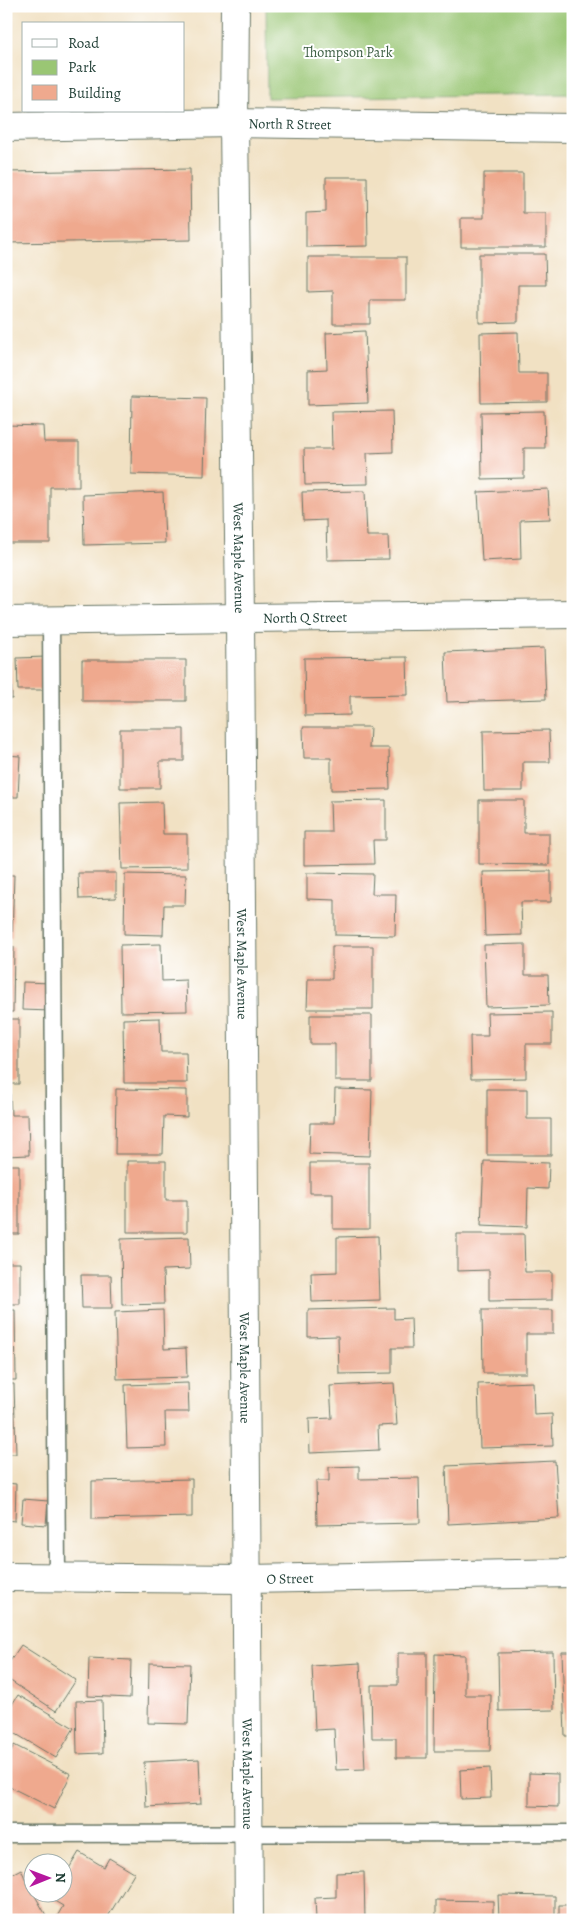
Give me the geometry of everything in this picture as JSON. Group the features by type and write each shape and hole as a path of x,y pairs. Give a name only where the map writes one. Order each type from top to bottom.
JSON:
{"street":[{"name":"West Maple Avenue","path":"235,6 234,123 240,618 249,1920"},
{"name":"North R Street","path":"6,127 234,123 573,128"},
{"name":"North Q Street","path":"6,621 573,614"},
{"name":"O Street","path":"6,1577 247,1579 573,1573"}],"lane":[{"path":"50,620 56,1577"},
{"path":"6,1834 573,1833"}],"green space":[{"name":"Thompson Park","path":"266,6 573,6 573,94 267,98"}],"building":[{"path":"190,169 191,240 6,243 6,172"},
{"path":"484,173 523,173 523,213 546,213 546,247 461,247 461,218 484,218"},
{"path":"326,177 367,177 368,246 306,247 306,213 326,212"},
{"path":"479,254 545,254 546,285 518,285 518,322 479,323"},
{"path":"308,257 406,257 406,300 370,300 370,324 333,324 333,291 308,292"},
{"path":"365,331 368,403 308,405 308,370 327,369 326,333"},
{"path":"518,332 519,373 547,373 547,402 481,403 480,333"},
{"path":"132,396 206,398 204,476 131,474"},
{"path":"392,411 393,452 367,453 368,484 305,485 304,449 332,449 331,412"},
{"path":"544,411 545,448 524,448 524,478 482,479 481,412"},
{"path":"6,425 43,426 44,442 79,442 79,487 50,487 50,543 6,543"},
{"path":"548,489 550,519 520,520 521,559 482,561 478,492"},
{"path":"365,491 367,536 388,536 389,559 327,560 326,520 303,521 302,492"},
{"path":"163,492 165,543 84,545 83,495"},
{"path":"544,648 546,699 447,702 445,652"},
{"path":"46,657 47,690 18,690 17,658"},
{"path":"407,657 408,695 350,696 350,715 305,716 304,658"},
{"path":"6,660 11,660 12,699 6,699"},
{"path":"82,660 186,660 186,701 82,701"},
{"path":"303,727 370,727 369,748 389,748 390,789 331,790 331,758 304,758"},
{"path":"120,729 184,729 184,761 160,761 160,788 120,788"},
{"path":"549,730 550,762 523,762 523,791 484,791 483,731"},
{"path":"6,755 20,756 18,797 6,797"},
{"path":"386,800 386,840 373,840 374,864 304,865 304,832 331,832 330,801"},
{"path":"479,800 524,800 524,833 549,833 549,865 479,864"},
{"path":"162,802 163,834 187,834 187,868 122,869 120,803"},
{"path":"6,843 8,843 9,867 6,867"},
{"path":"551,871 551,902 521,902 522,935 485,936 483,872"},
{"path":"78,873 116,873 116,898 79,899"},
{"path":"307,873 373,874 372,894 396,894 395,936 335,935 335,900 307,899"},
{"path":"125,874 186,875 185,905 164,905 163,935 124,934"},
{"path":"6,875 14,875 12,938 6,938"},
{"path":"161,944 162,981 186,980 187,1011 121,1012 120,945"},
{"path":"525,944 525,975 548,975 549,1005 486,1007 484,945"},
{"path":"332,946 373,946 373,1009 307,1009 308,979 332,979"},
{"path":"6,947 14,947 13,1012 6,1012"},
{"path":"23,982 52,983 51,1011 22,1010"},
{"path":"552,1012 552,1044 526,1044 526,1078 471,1079 470,1036 488,1036 487,1013"},
{"path":"310,1015 372,1015 372,1081 335,1081 335,1044 310,1044"},
{"path":"160,1018 161,1052 186,1052 187,1083 124,1083 123,1019"},
{"path":"6,1019 19,1019 19,1084 6,1084"},
{"path":"116,1089 187,1090 187,1117 164,1116 163,1154 115,1154"},
{"path":"335,1089 372,1090 370,1156 309,1154 310,1123 334,1123"},
{"path":"487,1089 527,1089 527,1119 551,1119 551,1155 487,1155"},
{"path":"10,1091 11,1115 28,1115 29,1155 6,1156 6,1092"},
{"path":"127,1161 166,1161 166,1200 187,1200 187,1232 127,1232"},
{"path":"484,1161 549,1163 548,1189 528,1188 527,1227 481,1225"},
{"path":"310,1163 369,1163 369,1229 333,1229 333,1193 310,1193"},
{"path":"6,1165 19,1165 19,1234 6,1234"},
{"path":"457,1234 524,1234 525,1272 552,1272 552,1300 489,1301 489,1270 457,1271"},
{"path":"378,1236 380,1300 312,1302 311,1273 337,1272 337,1237"},
{"path":"189,1237 190,1269 163,1270 164,1304 122,1305 121,1239"},
{"path":"6,1239 9,1239 9,1263 20,1263 20,1304 6,1304"},
{"path":"81,1275 111,1275 112,1308 82,1308"},
{"path":"394,1308 394,1319 411,1318 412,1348 392,1348 392,1373 339,1374 338,1336 308,1337 308,1310"},
{"path":"6,1310 15,1310 16,1380 6,1380"},
{"path":"163,1310 164,1349 186,1348 187,1377 117,1379 115,1312"},
{"path":"482,1310 553,1310 553,1334 526,1334 526,1373 483,1373"},
{"path":"533,1382 534,1415 552,1414 553,1446 480,1448 478,1384"},
{"path":"188,1383 189,1412 165,1412 166,1447 127,1448 125,1385"},
{"path":"394,1383 397,1425 378,1426 379,1450 310,1453 309,1419 332,1418 330,1386"},
{"path":"6,1384 14,1384 16,1454 6,1454"},
{"path":"555,1461 559,1518 448,1524 446,1466"},
{"path":"359,1466 359,1479 419,1478 420,1523 317,1525 316,1481 329,1481 329,1467"},
{"path":"192,1479 192,1517 92,1519 92,1481"},
{"path":"6,1483 16,1484 15,1521 6,1520"},
{"path":"23,1499 48,1501 46,1525 21,1523"},
{"path":"21,1645 76,1680 56,1711 6,1678 6,1667"},
{"path":"553,1652 554,1710 499,1711 498,1653"},
{"path":"562,1652 573,1652 573,1736 565,1736"},
{"path":"398,1653 427,1653 427,1758 396,1758 396,1738 372,1738 371,1685 398,1685"},
{"path":"435,1654 465,1655 465,1695 491,1695 490,1751 434,1751"},
{"path":"89,1658 131,1660 130,1698 88,1696"},
{"path":"149,1663 190,1664 188,1724 148,1723"},
{"path":"360,1663 365,1769 336,1770 334,1729 315,1730 312,1666"},
{"path":"18,1695 74,1728 56,1758 6,1728 6,1714"},
{"path":"102,1700 103,1753 77,1754 76,1701"},
{"path":"14,1745 71,1774 54,1809 6,1785 6,1760"},
{"path":"199,1759 201,1804 146,1807 144,1762"},
{"path":"490,1768 491,1798 461,1799 460,1770"},
{"path":"529,1773 558,1774 558,1807 529,1806"},
{"path":"79,1852 104,1867 109,1858 134,1873 106,1920 55,1920 63,1906 60,1904 72,1904 72,1864"},
{"path":"21,1869 22,1904 40,1904 47,1917 42,1920 6,1920 6,1877"},
{"path":"364,1872 365,1920 316,1920 315,1898 336,1897 336,1873"},
{"path":"498,1895 555,1896 555,1920 499,1920"},
{"path":"436,1900 493,1901 493,1920 436,1920"},
{"path":"559,1905 573,1905 573,1920 559,1920"}]}
